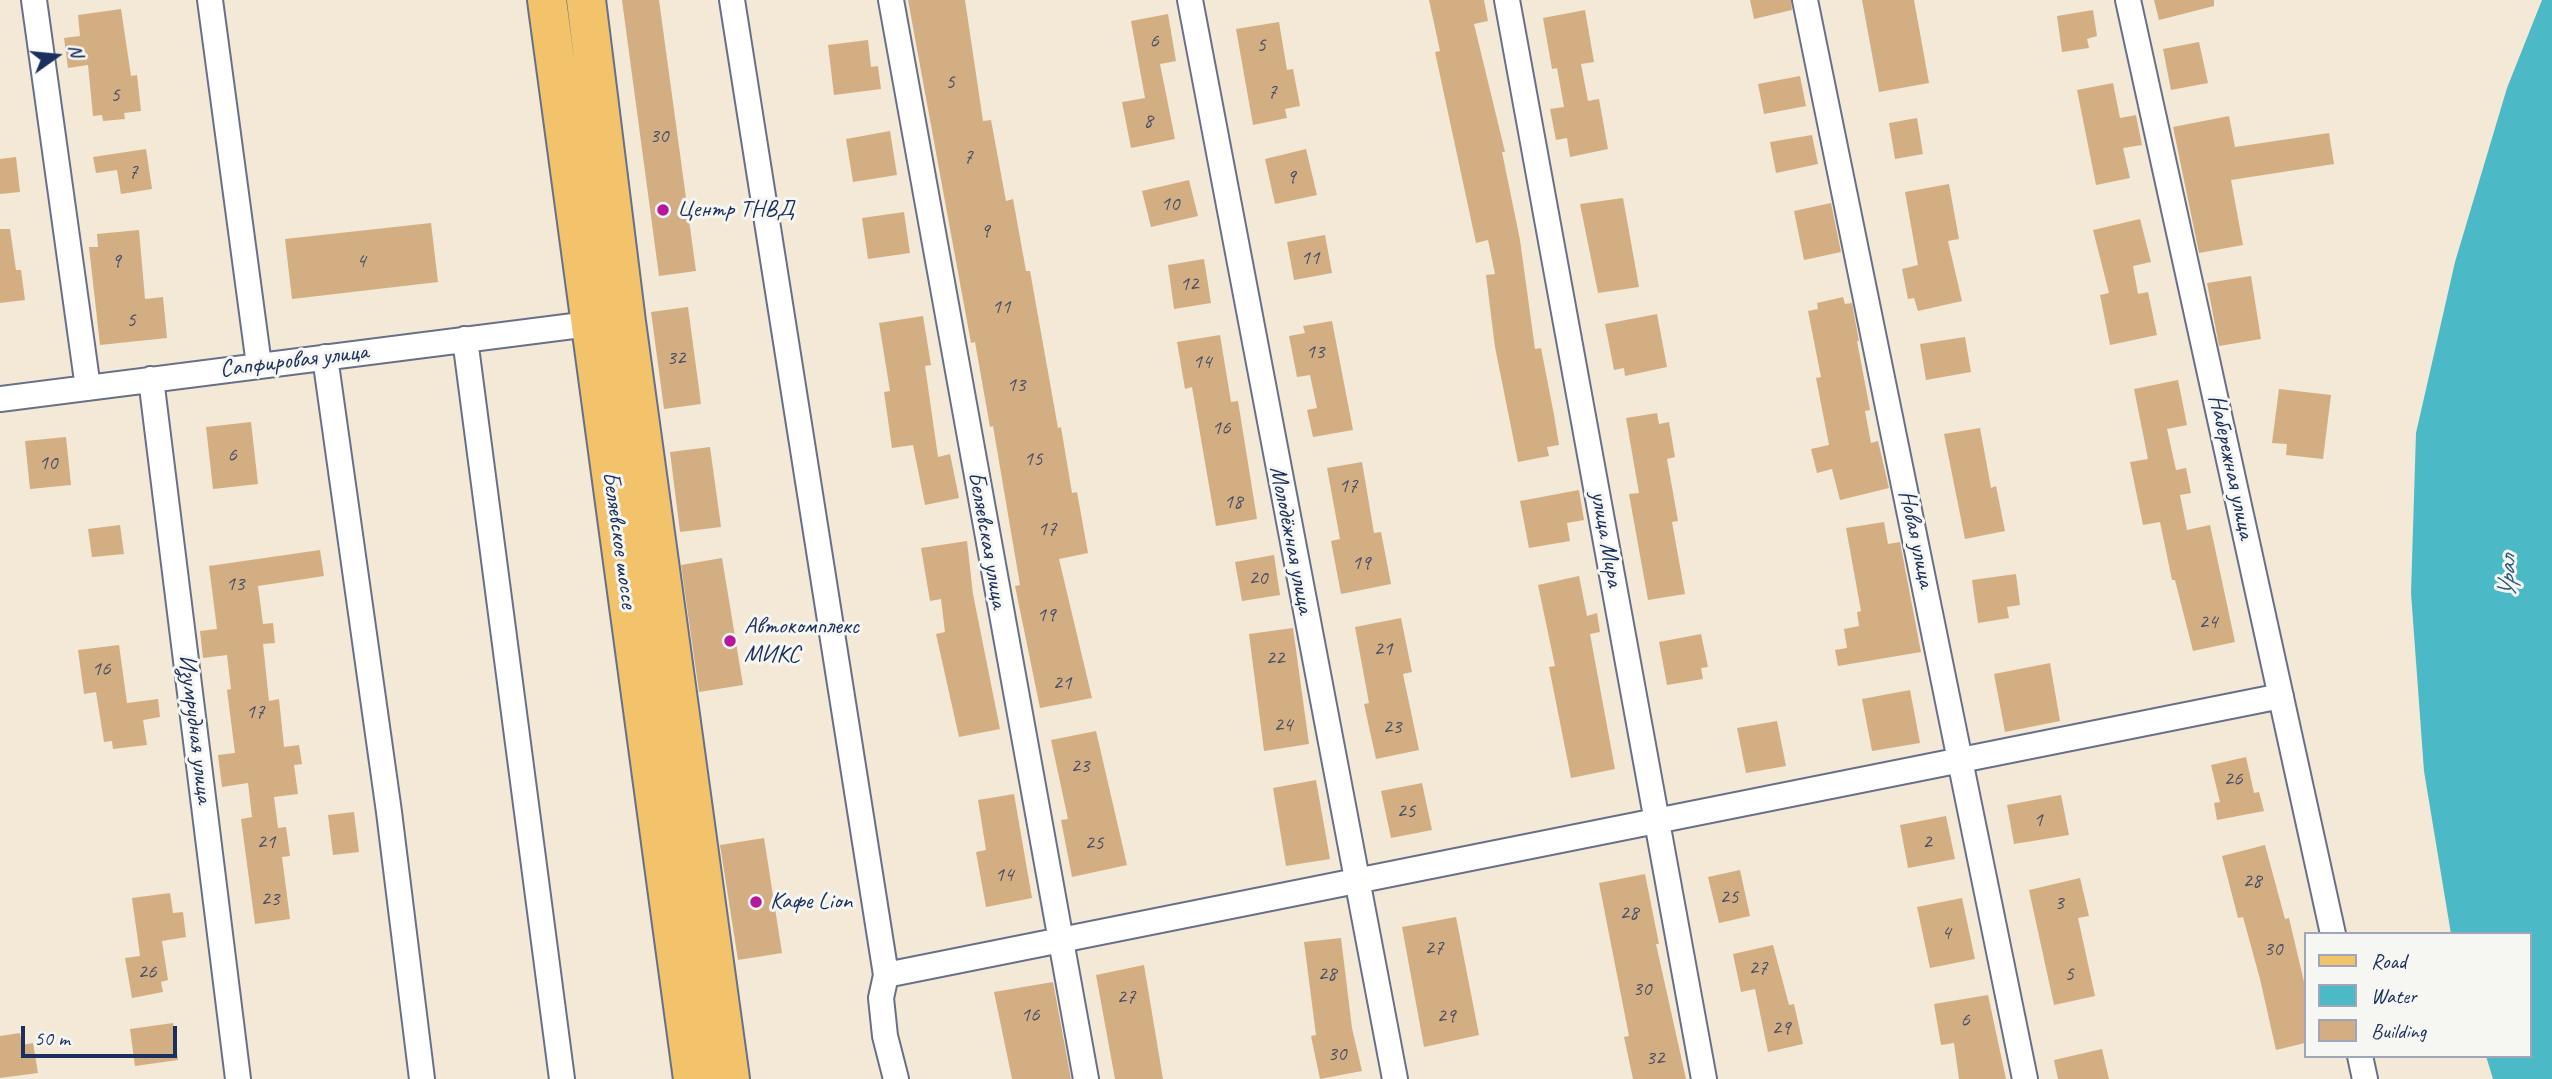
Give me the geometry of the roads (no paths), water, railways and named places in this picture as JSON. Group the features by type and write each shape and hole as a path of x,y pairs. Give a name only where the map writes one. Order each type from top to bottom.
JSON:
{"main road":[{"name":"Беляевское шоссе","path":"547,0 693,1079"},
{"name":"Беляевское шоссе","path":"586,0 626,322 730,1079"}],"street":[{"path":"34,0 88,388"},
{"path":"210,0 259,365"},
{"path":"732,0 886,975 881,998 885,1036 896,1079"},
{"name":"Беляевская улица","path":"891,0 1059,942 1086,1079"},
{"name":"Молодёжная улица","path":"1190,0 1355,882 1395,1079"},
{"name":"улица Мира","path":"1507,0 1704,1079"},
{"name":"Новая улица","path":"1805,0 2025,1079"},
{"name":"Набережная улица","path":"2128,0 2333,932"},
{"name":"Сапфировая улица","path":"0,399 589,324"},
{"path":"465,339 562,1079"},
{"path":"325,356 389,812 422,1079"},
{"name":"Изумрудная улица","path":"151,379 238,1079"},
{"path":"886,975 1962,762 2281,696"},
{"path":"2360,1058 2365,1079"}],"water":[{"name":"Урал","path":"2542,0 2552,0 2552,1079 2493,1079 2487,1058 2531,1058 2531,932 2451,932 2424,771 2411,593 2416,433 2455,262 2507,88"}],"place":[{"name":"Центр ТНВД","path":"663,210"},
{"name":"Автокомплекс МИКС","path":"730,641"},
{"name":"Кафе Lion","path":"756,902"}]}
